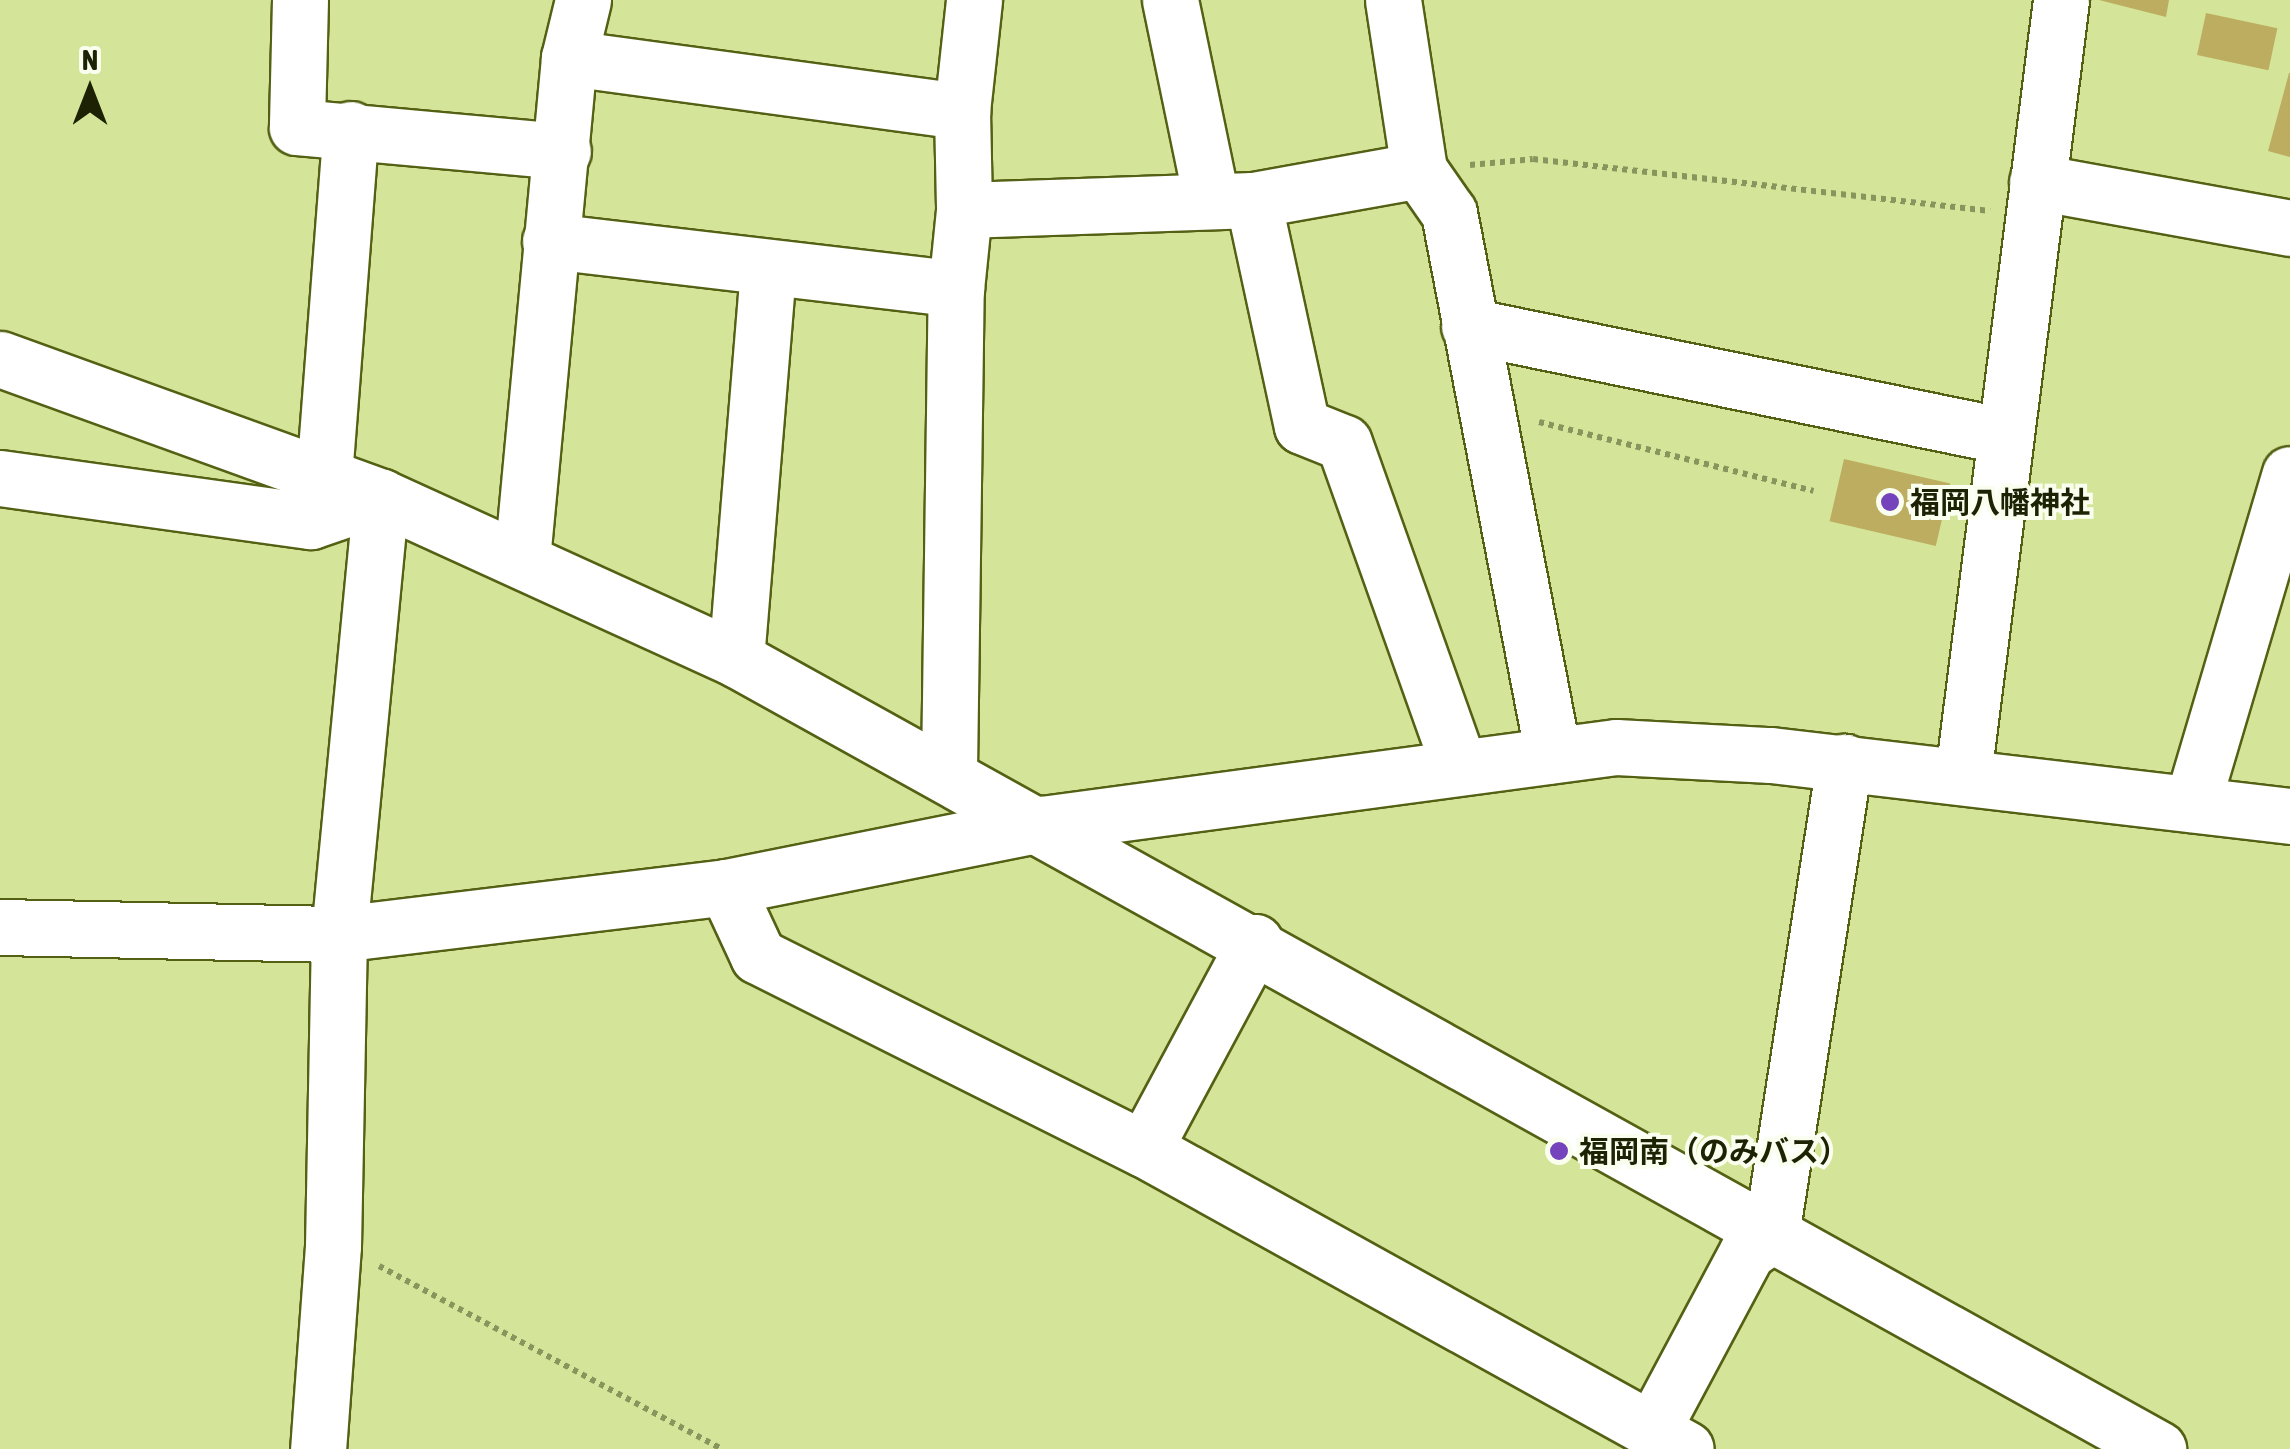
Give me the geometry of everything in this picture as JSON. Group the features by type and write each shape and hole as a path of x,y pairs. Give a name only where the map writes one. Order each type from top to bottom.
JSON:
{"street":[{"path":"300,0 297,127 351,128 563,151"},
{"path":"522,559 569,58 582,0"},
{"path":"948,771 956,289 964,210 962,111 974,0"},
{"path":"1170,0 1302,426 1344,443 1458,764"},
{"path":"1393,0 1419,170 1449,214 1552,755"},
{"path":"1963,775 2062,0"},
{"path":"569,58 962,111"},
{"path":"324,476 351,128"},
{"path":"964,210 1232,199 1419,170"},
{"path":"2034,199 2290,228"},
{"path":"550,241 956,289"},
{"path":"736,659 768,268"},
{"path":"1469,326 2005,436"},
{"path":"0,359 381,497 736,659 948,771 2158,1449"},
{"path":"2192,804 2290,474"},
{"path":"0,478 311,521 381,497"},
{"path":"318,1449 333,1246 340,934 381,497"},
{"path":"0,927 340,934 726,887 1042,824 1458,764 1687,747 1963,775 2290,816"},
{"path":"726,887 758,956 1144,1149 1669,1440 1747,1252 1771,1235 1844,762"},
{"path":"1144,1149 1255,942"}],"path":[{"path":"1419,170 1532,159 2034,199"},
{"path":"1484,408 1812,491"},
{"path":"333,1246 394,1272 722,1449"}],"building":[{"path":"2099,0 2169,0 2166,17"},
{"path":"2206,13 2277,28 2268,70 2197,55"},
{"path":"2290,73 2290,157 2268,151"},
{"name":"福岡八幡神社","path":"1844,459 1950,484 1936,546 1830,521"}],"place":[{"name":"福岡八幡神社","path":"1890,502"},
{"name":"福岡南（のみバス）","path":"1559,1151"}]}
